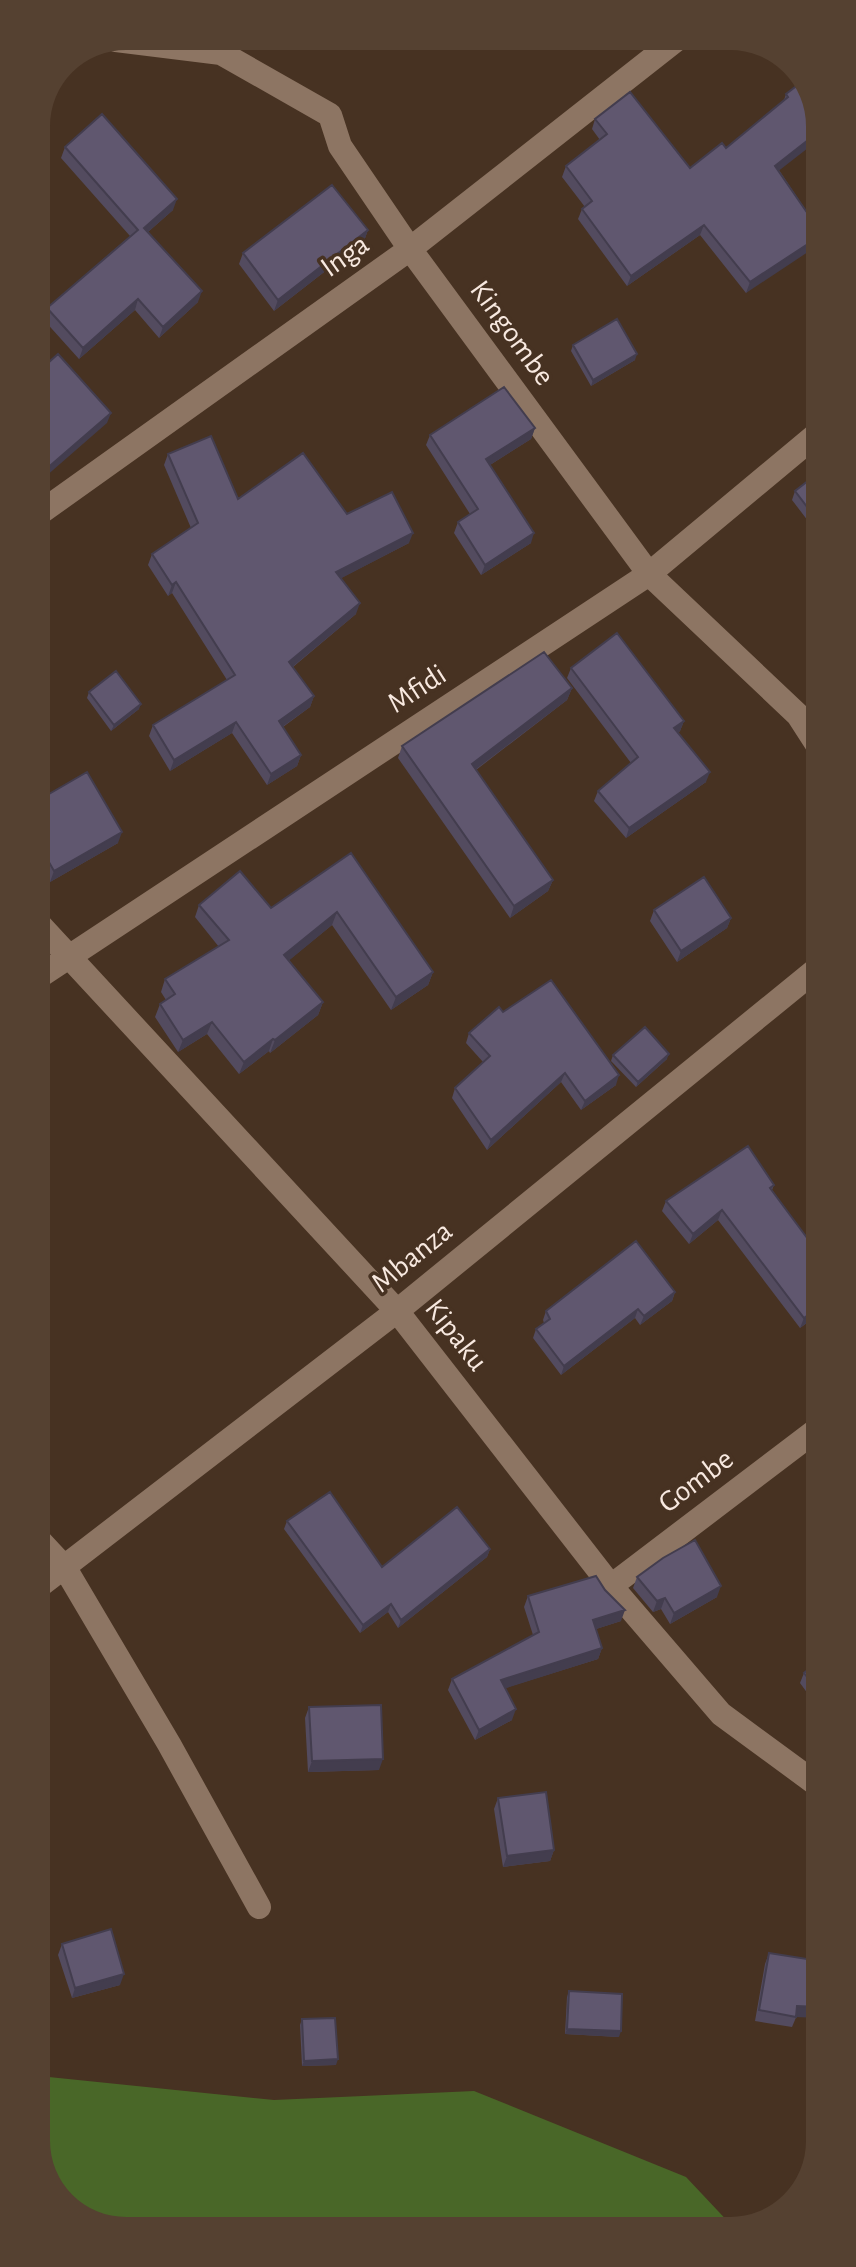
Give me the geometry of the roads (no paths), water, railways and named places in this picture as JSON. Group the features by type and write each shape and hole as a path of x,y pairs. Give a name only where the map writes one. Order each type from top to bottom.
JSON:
{"street":[{"name":"Kingombe","path":"197,50 221,53 330,115 340,146 410,249 649,574 798,715 806,727"},
{"name":"Inga","path":"50,506 410,249 663,50"},
{"name":"Mfidi","path":"50,969 649,574 806,443"},
{"name":"Kipaku","path":"50,937 397,1311 611,1586 721,1714 806,1776"},
{"name":"Mbanza","path":"50,1579 397,1311 806,978"},
{"name":"Gombe","path":"611,1586 806,1438"},
{"path":"50,1552 65,1568 169,1744 259,1907"}]}
